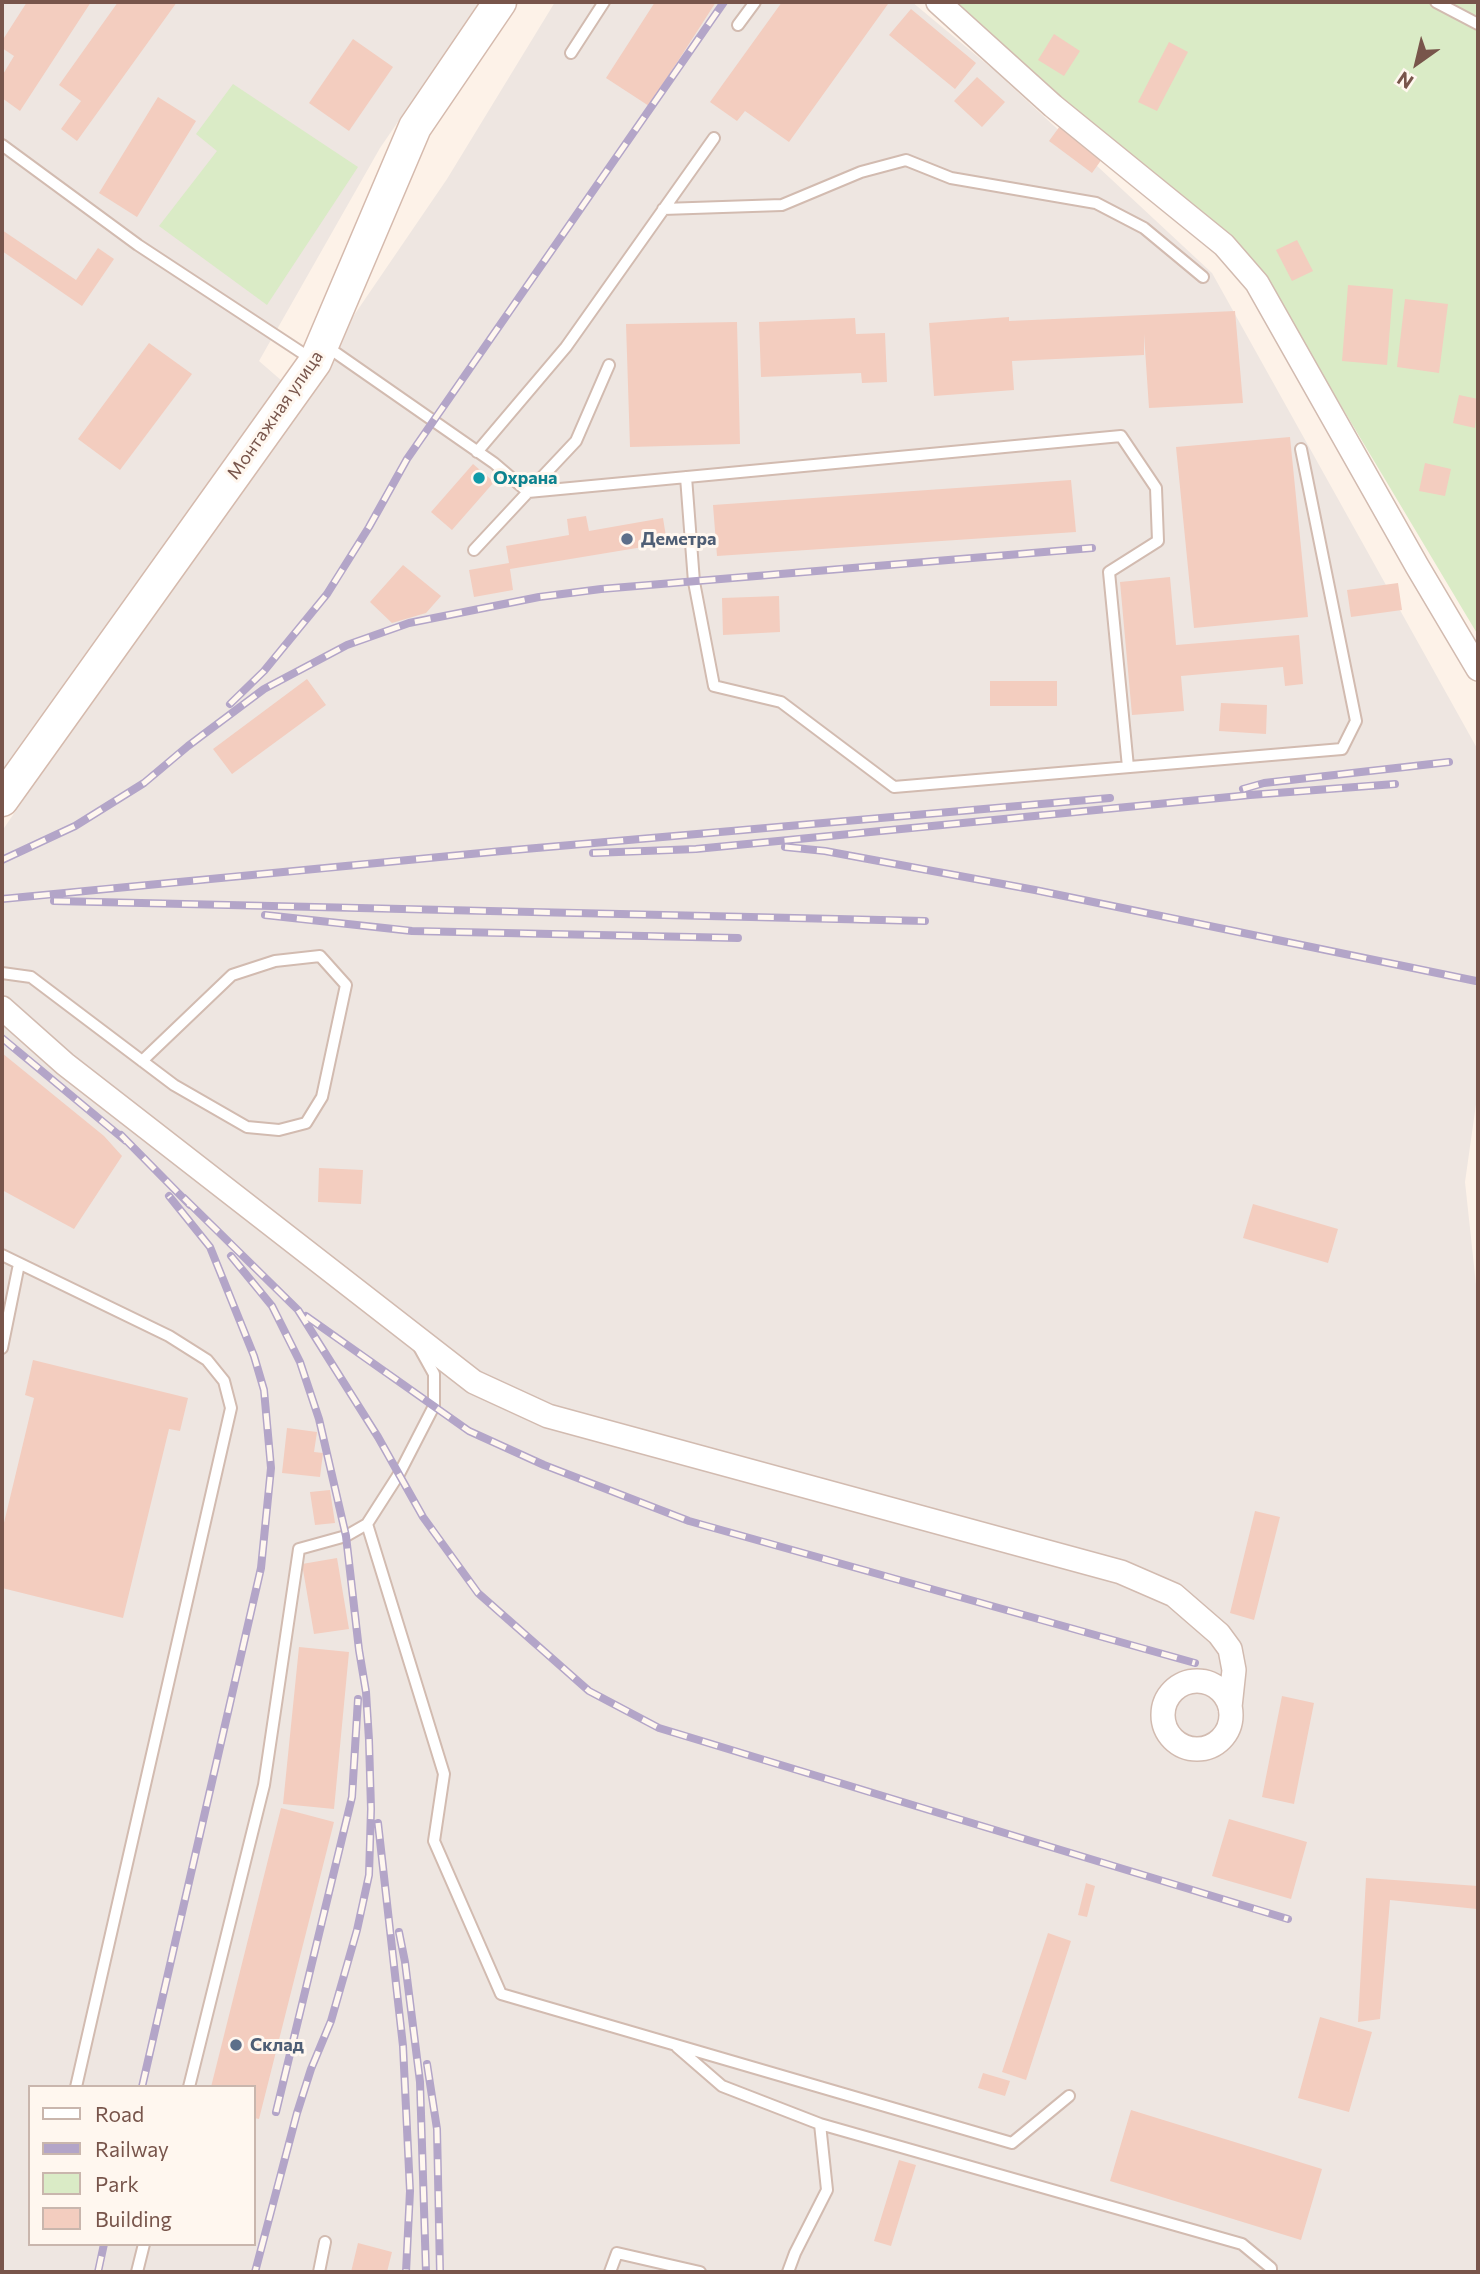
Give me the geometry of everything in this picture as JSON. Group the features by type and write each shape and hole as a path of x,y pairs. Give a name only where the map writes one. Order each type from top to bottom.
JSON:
{"street":[{"name":"Монтажная улица","path":"2,800 320,353 415,127 500,2"},
{"path":"938,2 1053,106 1224,245 1257,283 1478,669"},
{"path":"2,1008 65,1063 474,1382 548,1416 1121,1572 1174,1595 1219,1634 1230,1649 1234,1670 1230,1707"}],"lane":[{"path":"571,53 604,2"},
{"path":"738,25 755,2"},
{"path":"1436,2 1478,24"},
{"path":"477,452 566,346 714,138"},
{"path":"2,145 138,246 320,353 477,452 528,492 1121,436 1156,488 1158,541 1109,572 1128,767"},
{"path":"663,209 782,205 861,172 906,160 951,178 1096,203 1144,228 1203,277"},
{"path":"474,550 576,441 609,365"},
{"path":"686,477 694,582 714,686 781,702 894,787 1342,749 1356,721 1301,449"},
{"path":"2,973 31,977 142,1061 174,1085 247,1127 279,1130 306,1123 322,1097 346,985 320,956 275,961 232,975 142,1061"},
{"path":"2,1255 169,1336 207,1360 225,1381 231,1408 76,2085"},
{"path":"2,1348 19,1264"},
{"path":"189,2085 264,1785 299,1549 346,1536 367,1524 399,1475 434,1406 434,1374 410,1333"},
{"path":"367,1524 444,1774 434,1841 501,1994 1012,2143 1069,2096"},
{"path":"673,2044 722,2086 820,2124 1242,2244 1271,2268 1271,2272"},
{"path":"788,2272 827,2190 820,2124"},
{"path":"319,2272 325,2242"},
{"path":"137,2272 144,2246"},
{"path":"610,2272 617,2253 700,2272"}],"shaded area":[{"path":"2,2 480,2 380,148 259,361 282,381 2,773"},
{"path":"555,2 912,2 995,71 1212,273 1478,750 1478,1090 1465,1182 1478,1303 1478,2272 2,2272 2,831 447,179"}],"green space":[{"path":"931,2 1478,2 1478,635 1254,260"},
{"path":"233,84 358,167 267,305 159,226 217,151 196,134"}],"building":[{"path":"27,2 91,2 20,111 2,98 2,76 14,56 2,48 2,41"},
{"path":"118,2 177,2 77,141 61,129 81,101 59,85"},
{"path":"655,2 716,2 649,106 606,78"},
{"path":"782,2 888,4 789,142 745,111 737,121 710,102"},
{"path":"911,9 976,63 955,89 889,35"},
{"path":"1054,34 1080,51 1064,76 1038,60"},
{"path":"353,39 393,67 349,131 309,103"},
{"path":"1169,42 1188,52 1157,111 1138,102"},
{"path":"977,77 1005,102 982,127 954,101"},
{"path":"158,97 196,121 137,217 99,193"},
{"path":"1060,126 1102,159 1092,173 1049,141"},
{"path":"2,230 76,280 98,248 114,259 82,306 2,251"},
{"path":"1297,240 1313,271 1292,281 1276,250"},
{"path":"1348,285 1393,289 1387,365 1342,361"},
{"path":"1405,299 1448,304 1439,373 1397,367"},
{"path":"1235,311 1243,403 1149,408 1144,334 1144,355 1012,361 1014,390 934,396 929,323 1009,317 1009,321"},
{"path":"855,318 856,334 885,333 887,382 862,383 861,373 761,377 759,322"},
{"path":"737,322 740,444 630,447 626,324"},
{"path":"149,343 192,374 120,470 78,439"},
{"path":"1459,395 1478,399 1475,428 1453,423"},
{"path":"1290,437 1308,617 1194,628 1176,447"},
{"path":"1425,463 1451,469 1445,496 1419,491"},
{"path":"473,464 494,482 452,530 431,512"},
{"path":"1071,480 1076,532 717,556 713,505"},
{"path":"586,516 589,531 663,518 667,543 510,569 513,590 474,597 469,570 509,563 506,546 569,535 567,519"},
{"path":"403,565 441,596 426,613 392,623 370,602"},
{"path":"1170,577 1176,645 1299,635 1303,684 1285,686 1283,667 1181,676 1184,711 1132,715 1120,582"},
{"path":"1398,583 1402,610 1351,617 1347,590"},
{"path":"779,596 780,632 723,635 722,598"},
{"path":"307,679 326,705 232,774 213,749"},
{"path":"990,681 1057,681 1057,706 990,706"},
{"path":"1221,703 1267,705 1266,734 1219,731"},
{"path":"2,1053 104,1136 122,1156 74,1229 2,1190"},
{"path":"319,1168 363,1170 361,1204 318,1202"},
{"path":"1253,1204 1338,1229 1328,1263 1243,1238"},
{"path":"33,1360 188,1398 180,1431 169,1429 123,1618 2,1588 2,1531 34,1398 25,1395"},
{"path":"287,1428 317,1432 314,1452 323,1453 320,1477 282,1473"},
{"path":"330,1490 335,1523 315,1525 310,1492"},
{"path":"1255,1511 1280,1517 1254,1620 1230,1613"},
{"path":"337,1558 349,1629 314,1634 302,1564"},
{"path":"299,1647 349,1652 334,1809 283,1804"},
{"path":"1282,1696 1314,1703 1294,1804 1262,1797"},
{"path":"281,1808 334,1822 259,2119 256,2118 256,2085 212,2085"},
{"path":"1229,1819 1307,1842 1291,1899 1212,1876"},
{"path":"1366,1878 1478,1886 1478,1901 1477,1909 1390,1900 1380,2019 1358,2022"},
{"path":"1086,1883 1095,1886 1087,1917 1078,1915"},
{"path":"1048,1933 1071,1941 1026,2080 1002,2072"},
{"path":"1320,2017 1372,2032 1349,2112 1298,2098"},
{"path":"983,2073 1010,2081 1005,2096 978,2088"},
{"path":"1131,2110 1322,2169 1301,2240 1110,2181"},
{"path":"899,2160 916,2165 891,2246 874,2241"},
{"path":"358,2243 392,2252 387,2272 351,2272"}],"railway":[{"path":"230,704 264,671 327,594 407,459 724,2"},
{"path":"2,860 75,826 144,783 264,689 347,645 409,623 539,597 601,589 1092,548"},
{"path":"1243,789 1264,783 1449,762"},
{"path":"593,853 696,849 1250,795 1395,784"},
{"path":"2,899 502,851 1110,798"},
{"path":"785,847 825,851 1035,890 1476,981"},
{"path":"54,901 925,921"},
{"path":"265,915 412,931 738,938"},
{"path":"2,1038 126,1141"},
{"path":"121,1135 190,1205"},
{"path":"142,2085 261,1568 271,1468 264,1390 254,1356 210,1247 169,1196"},
{"path":"184,1198 298,1310 378,1437 423,1517 478,1593 589,1691 659,1728 1288,1919"},
{"path":"231,1256 272,1306 300,1362 319,1419 346,1536 366,1692 371,1809 369,1875 357,1930 331,2021 311,2069 297,2113 255,2272"},
{"path":"306,1316 469,1431 544,1465 689,1521 1195,1663"},
{"path":"276,2112 352,1797 358,1699"},
{"path":"378,1823 403,2046 410,2191 406,2272"},
{"path":"399,1932 420,2082 426,2272"},
{"path":"427,2064 437,2129 440,2272"},
{"path":"98,2272 104,2246"}],"place":[{"name":"Охрана","path":"479,478"},
{"name":"Деметра","path":"627,539"},
{"name":"Склад","path":"236,2045"}]}
